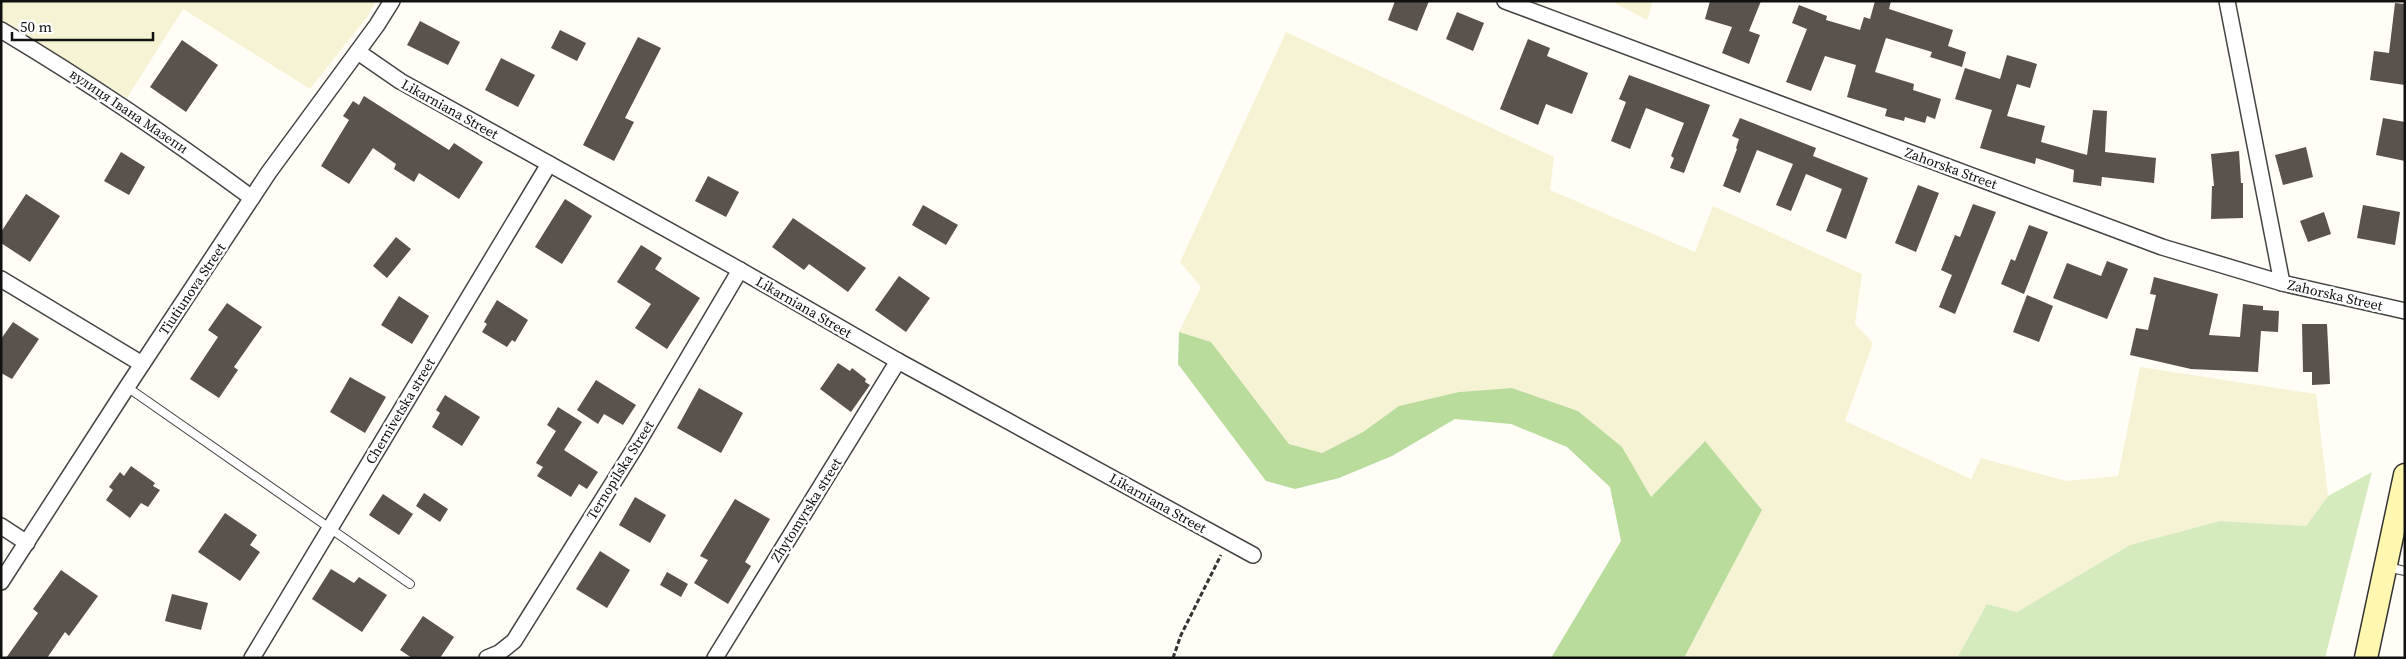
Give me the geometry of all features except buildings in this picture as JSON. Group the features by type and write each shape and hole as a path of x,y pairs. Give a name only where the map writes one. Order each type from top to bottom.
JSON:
{"street":[{"name":"Tiutiunova Street","path":"1,582 252,198 358,52 392,1"},
{"name":"Zahorska Street","path":"1505,1 2162,247 2282,283 2405,311"},
{"path":"2227,1 2282,283"},
{"name":"вулиця Івана Мазепи","path":"1,30 74,74 159,130 252,198"},
{"name":"Likarniana Street","path":"358,52 400,81 740,270 898,361 1253,556"},
{"name":"Chernivetska street","path":"252,658 549,164"},
{"name":"Ternopilska Street","path":"497,656 514,641 636,446 740,270"},
{"path":"1,279 142,364"},
{"name":"Zhytomyrska street","path":"715,658 898,361"},
{"path":"2366,658 2395,569 2405,475"},
{"path":"1,526 26,543"}],"lane":[{"path":"127,387 410,584"}],"path":[{"path":"1173,658 1182,635 1228,541"}],"shaded area":[{"path":"1,1 376,1 367,17 310,89 183,9 127,98 1,22"},
{"path":"1611,1 1653,1 1647,20"},
{"path":"1286,32 1554,157 1550,190 1695,252 1713,206 1862,274 1855,324 1873,343 1845,421 1971,479 1981,458 2067,481 2118,476 2140,367 2316,394 2328,496 2306,526 2220,521 2130,545 2017,612 1987,604 1957,658 1684,658 1762,510 1704,441 1651,498 1622,447 1578,411 1512,388 1459,392 1399,406 1363,432 1322,453 1289,444 1211,342 1179,332 1201,287 1180,262"}],"green space":[{"path":"1179,332 1211,342 1289,444 1322,453 1363,432 1399,406 1459,392 1512,388 1578,411 1622,447 1651,497 1705,441 1762,510 1684,658 1551,658 1621,541 1610,487 1567,447 1511,424 1455,419 1392,456 1339,478 1295,489 1266,481 1178,364"},
{"path":"2372,472 2325,658 1957,658 1987,604 2017,612 2130,545 2220,521 2306,526 2328,496"}]}
